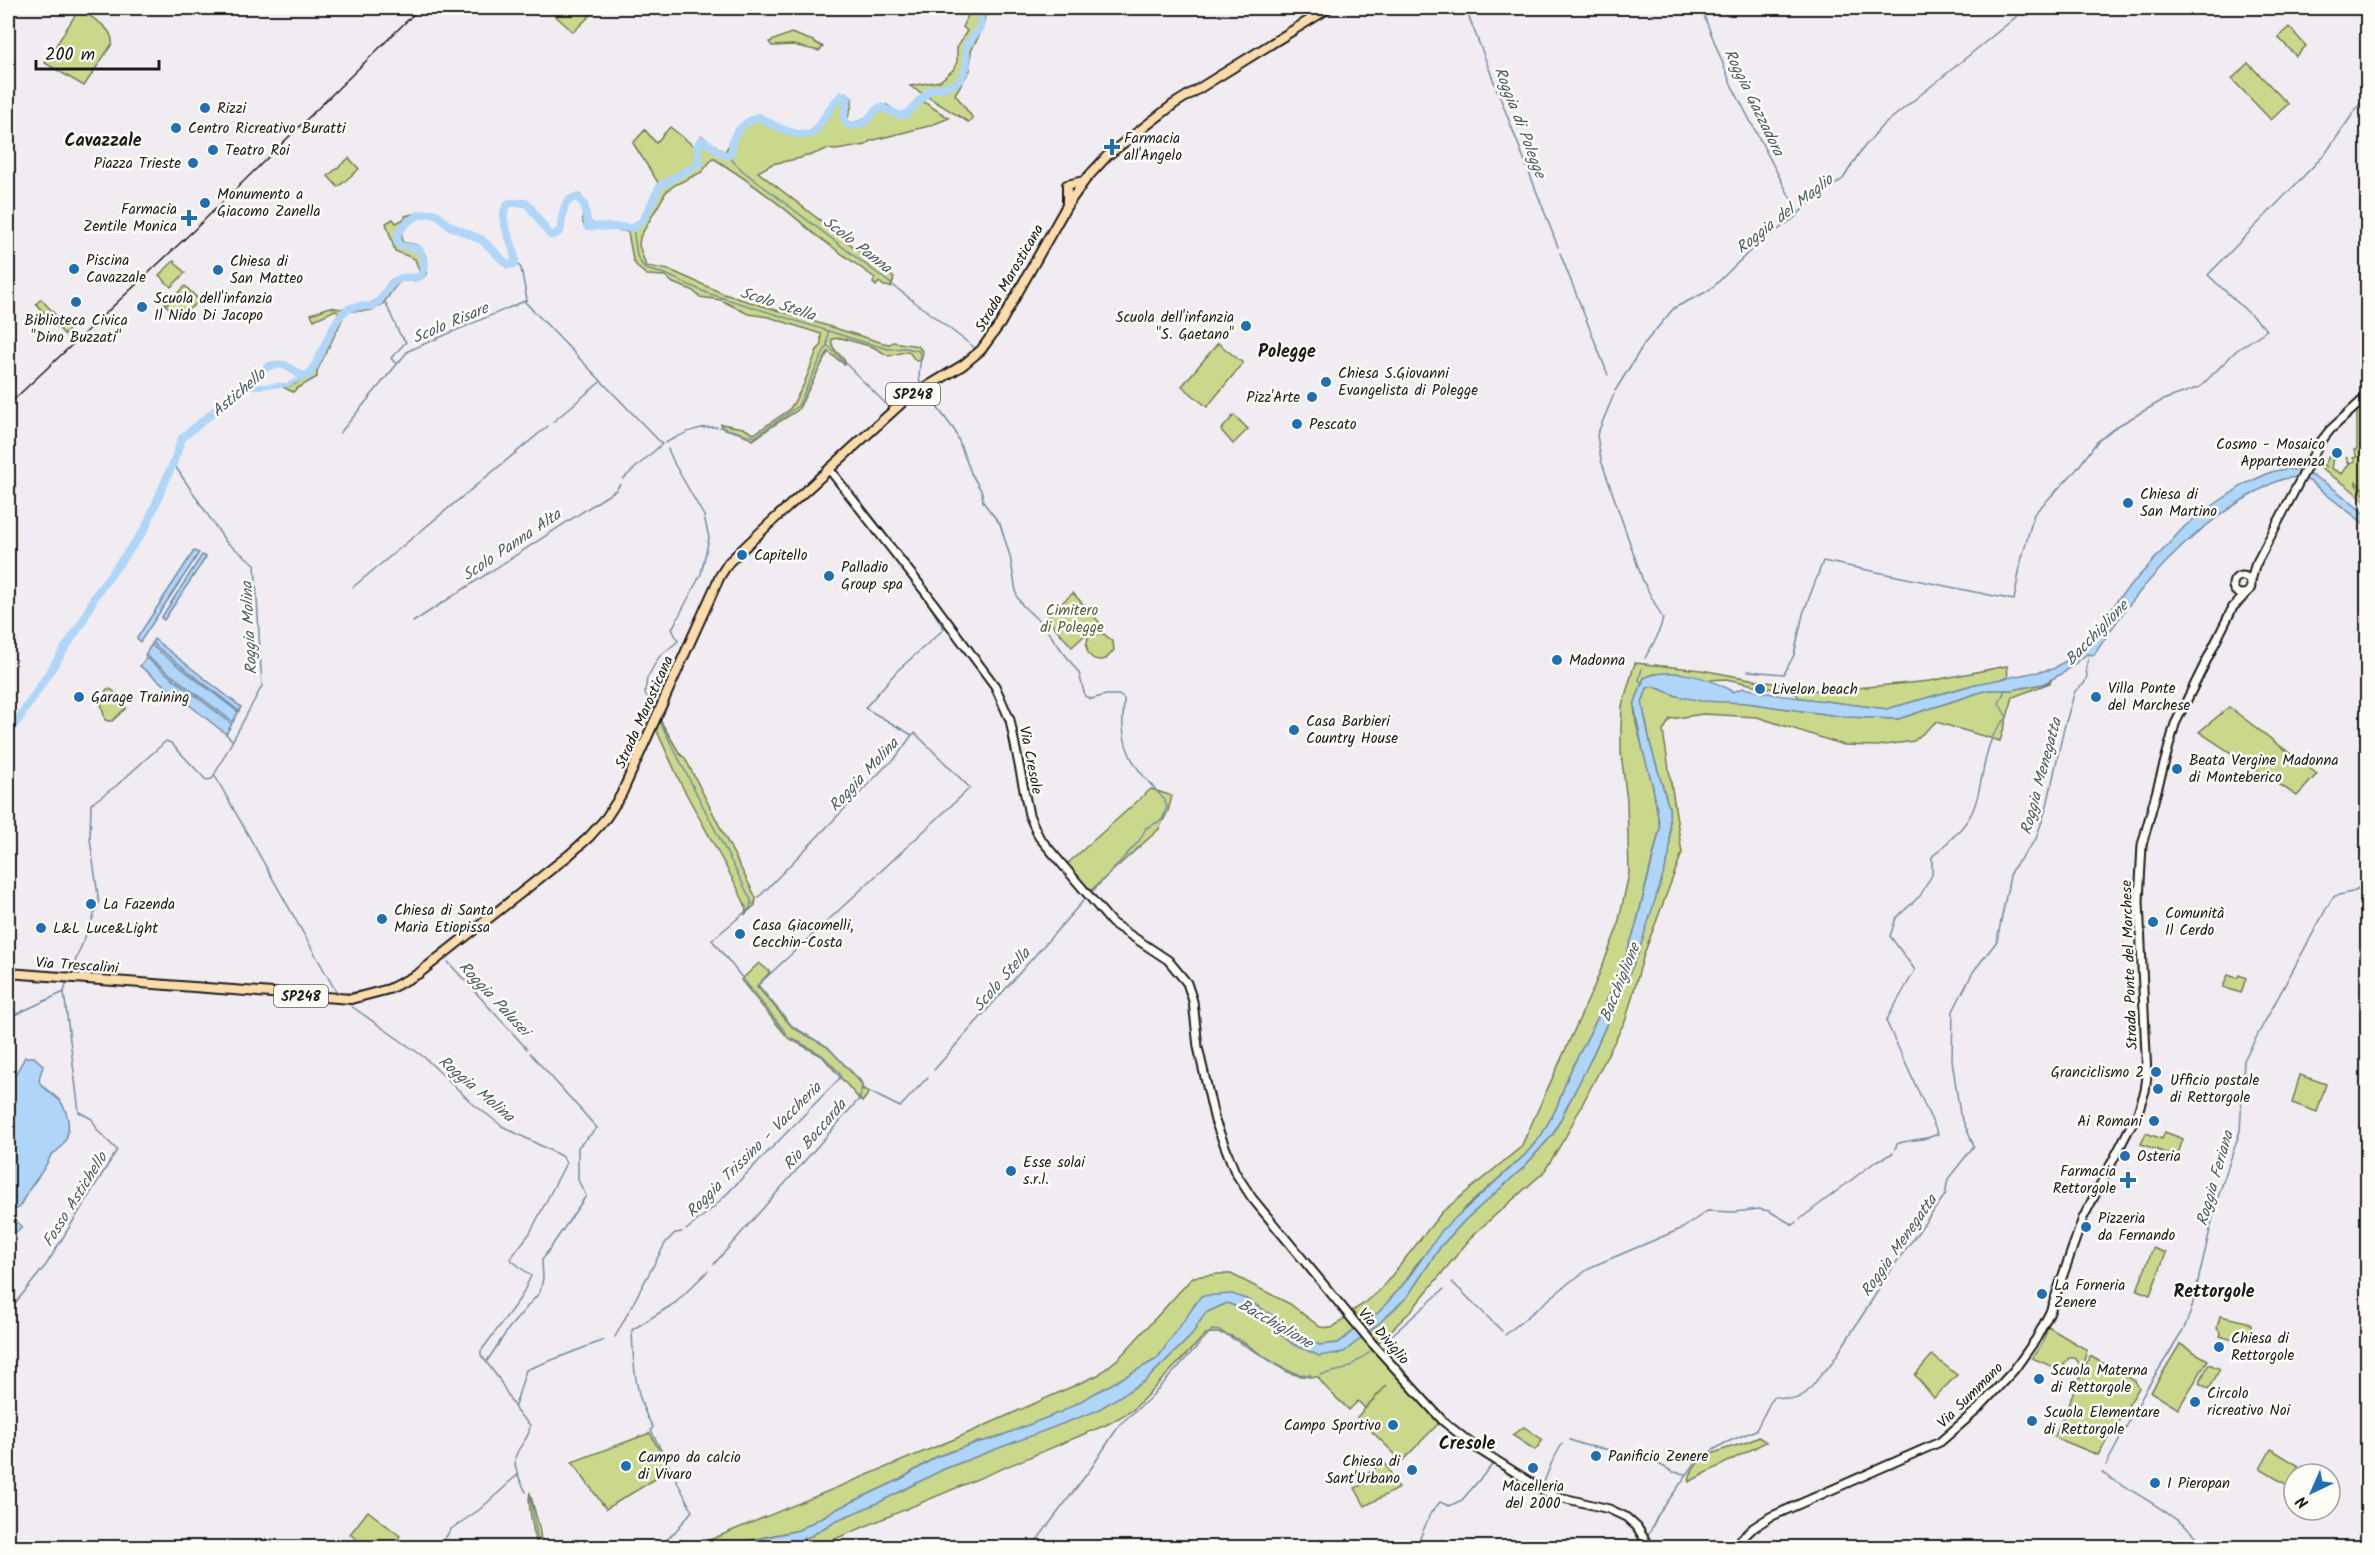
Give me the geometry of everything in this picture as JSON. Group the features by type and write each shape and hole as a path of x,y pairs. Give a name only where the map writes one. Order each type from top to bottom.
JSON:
{"main road":[{"name":"Strada Marosticana","path":"144,984 342,999 360,998 382,992 405,982 437,960 569,855 600,825 626,783 706,607 729,562 910,396 963,365 981,350 997,329 1074,190 1119,145 1174,104 1329,8"},
{"name":"Strada Ponte del Marchese","path":"2083,1218 2133,1124 2145,1091 2139,901 2141,856 2145,832 2175,724 2234,608 2250,591 2255,566 2307,464 2325,438 2367,395"},
{"name":"Via Cresole","path":"829,469 995,686 1010,720 1027,808 1039,837 1112,923 1168,960 1187,983 1195,1011 1198,1047"},
{"name":"Strada Ponte del Marchese","path":"2234,608 2234,581 2255,566"},
{"path":"2243,576 2251,581"},
{"path":"2235,591 2245,595"},
{"name":"Via Trescalini","path":"8,973 144,984"},
{"name":"Via Diviglio","path":"1198,1047 1217,1129 1241,1183 1350,1317 1425,1404 1461,1437 1551,1495 1616,1512 1626,1517 1641,1533 1648,1545"},
{"name":"Via Summano","path":"1732,1548 1753,1528 1770,1517 1930,1448 1948,1436 1978,1409 2014,1370 2040,1332 2052,1306 2083,1218"}],"green space":[{"path":"547,8 598,8 573,32"},
{"path":"971,8 986,8 983,28 971,51 970,70 955,94 972,117 968,122 910,86 940,81 953,70 957,62 957,47 967,31 963,27"},
{"path":"79,9 106,28 112,38 112,44 84,86 45,63"},
{"path":"2289,27 2306,46 2296,56 2278,37"},
{"path":"791,33 823,47 819,51 793,45 772,46 769,42"},
{"path":"2248,63 2288,104 2271,120 2232,79"},
{"path":"846,93 852,98 847,120 849,124 868,118 879,105 887,105 899,113 905,112 918,98 949,118 929,126 870,141 866,145 836,150 827,149 809,156 805,155 801,158 772,164 758,172 894,278 891,287 879,282 876,286 873,283 875,278 813,233 765,194 713,158 702,172 666,192 640,237 639,245 646,266 670,270 724,294 883,343 893,342 918,346 923,352 921,360 916,361 908,351 889,356 873,347 841,338 832,339 834,349 846,363 844,364 828,352 798,410 753,440 722,428 721,424 743,428 754,434 789,410 821,346 821,334 769,317 748,314 721,300 700,297 692,290 673,283 665,276 647,275 638,268 633,260 628,232 586,229 583,223 582,202 575,199 570,202 566,200 580,195 587,204 589,221 594,224 634,226 643,216 659,184 633,143 645,130 656,143 670,127 695,147 702,136 725,152 742,124 760,115 783,127 808,133 817,124 829,105 839,95"},
{"path":"349,158 359,169 338,187 328,176"},
{"path":"417,213 437,213 440,220 429,216 419,217 402,232 402,242 417,245 426,256 427,267 424,276 421,279 401,281 383,304 375,309 346,312 317,371 317,377 293,392 283,387 293,385 306,377 303,374 308,372 313,365 339,313 335,310 314,320 311,314 330,307 341,309 355,304 370,304 377,299 391,280 404,276 416,276 420,273 415,259 395,251 386,223 393,219 396,223 406,218 405,216"},
{"path":"174,261 185,273 171,287 159,275"},
{"path":"185,286 200,301 178,317 164,303 168,303"},
{"path":"41,299 69,330 65,335 36,304"},
{"path":"1218,343 1243,363 1207,407 1182,386"},
{"path":"2367,399 2367,493 2356,482 2356,485 2367,497 2367,503 2347,486 2318,467 2319,462 2327,467 2325,465 2329,456 2333,458 2331,468 2342,474 2349,464 2346,457 2350,463 2355,461 2353,458 2357,457 2354,450 2357,449 2357,410"},
{"path":"1234,415 1248,429 1233,444 1221,430"},
{"name":"Cimitero di Polegge","path":"1073,593 1099,622 1090,631 1093,634 1104,634 1113,642 1114,650 1106,659 1097,660 1090,656 1087,648 1088,638 1085,635 1072,647 1046,617"},
{"path":"1635,663 1701,670 1825,691 1930,681 2007,666 2008,678 1976,684 1887,709 1799,698 1797,694 1726,679 1708,680 1681,674 1654,674 1644,678 1634,705 1660,828 1635,929 1619,976 1569,1074 1556,1109 1541,1136 1525,1155 1464,1209 1380,1311 1361,1326 1349,1313 1381,1289 1442,1212 1521,1147 1593,989 1617,929 1629,874 1627,801 1621,753 1621,729 1622,706"},
{"path":"2051,681 2013,697 2000,741 1936,722 1914,741 1877,746 1844,745 1757,717 1703,714 1670,719 1663,731 1682,853 1644,954 1626,1019 1566,1136 1544,1172 1474,1234 1410,1312 1376,1345 1368,1333 1407,1297 1441,1246 1465,1220 1523,1168 1553,1134 1589,1063 1638,954 1670,845 1669,808 1651,747 1642,703 1647,688 1653,686 1677,696 1846,717 1898,719 1987,690 2012,690"},
{"path":"107,689 112,690 125,703 126,708 112,721 105,720 100,699"},
{"path":"2229,707 2317,774 2297,796 2199,732"},
{"path":"660,720 680,754 685,758 756,898 755,905 745,914 746,907 737,887 682,786 656,729"},
{"path":"1151,789 1172,796 1159,829 1088,893 1067,864"},
{"path":"759,963 770,972 757,986 793,1028 828,1047 862,1084 862,1089 869,1093 862,1102 822,1056 788,1038 741,980"},
{"path":"2228,975 2237,978 2239,975 2246,978 2241,993 2223,987"},
{"path":"2300,1075 2326,1084 2317,1112 2292,1103"},
{"path":"2165,1132 2183,1139 2177,1157 2141,1144 2146,1133 2162,1139"},
{"path":"2153,1248 2166,1253 2150,1295 2137,1290"},
{"path":"1231,1274 1290,1304 1320,1327 1332,1328 1347,1316 1356,1329 1338,1343 1319,1345 1246,1299 1195,1304 1157,1359 1062,1412 993,1439 936,1457 901,1479 799,1530 717,1547 690,1548 957,1438 1098,1375 1120,1357 1193,1277"},
{"path":"1227,1303 1253,1313 1293,1344 1306,1349 1338,1354 1363,1337 1440,1422 1402,1461 1357,1417 1387,1385 1365,1408 1358,1401 1349,1410 1318,1377 1290,1373 1229,1335 1206,1334 1133,1410 1108,1424 816,1547 782,1548 944,1469 1096,1410 1145,1381 1191,1336 1205,1313"},
{"path":"2220,1316 2251,1325 2243,1343 2220,1336 2217,1328"},
{"path":"2048,1327 2087,1350 2082,1367 2075,1358 2069,1358 2064,1364 2068,1373 2032,1358 2042,1344"},
{"path":"2180,1344 2208,1360 2178,1409 2151,1392"},
{"path":"1932,1355 1957,1375 1934,1398 1915,1375"},
{"path":"2090,1356 2135,1381 2139,1388 2098,1455 2054,1437"},
{"path":"2209,1364 2220,1369 2209,1389 2199,1383"},
{"path":"1524,1427 1543,1440 1535,1450 1512,1435"},
{"path":"650,1433 670,1470 606,1509 572,1462"},
{"path":"1759,1437 1766,1442 1689,1482 1692,1471 1706,1457"},
{"path":"2271,1449 2292,1462 2282,1462 2282,1482 2260,1469"},
{"path":"1385,1463 1399,1488 1365,1506 1355,1488 1370,1481 1366,1473"},
{"path":"530,1493 542,1547 537,1547 530,1511"},
{"path":"368,1511 400,1536 390,1547 372,1547 366,1543 364,1545 350,1534"}],"water":[{"name":"Bacchiglione","path":"2285,469 2308,474 2329,485 2367,516 2367,526 2309,481 2302,478 2289,478 2270,484 2233,506 2186,542 2146,584 2094,655 2087,654 2063,673 2043,684 2012,690 1987,690 1898,719 1846,717 1747,703 1701,701 1677,696 1653,686 1647,688 1642,703 1651,747 1669,808 1669,856 1638,954 1589,1063 1553,1134 1523,1168 1465,1220 1441,1246 1407,1297 1344,1352 1319,1356 1293,1344 1253,1313 1227,1303 1205,1313 1191,1336 1145,1381 1096,1411 944,1469 878,1503 835,1521 811,1536 782,1547 717,1548 799,1530 901,1479 936,1457 993,1439 1061,1412 1157,1359 1201,1296 1232,1294 1246,1299 1319,1345 1338,1343 1380,1311 1406,1281 1443,1229 1525,1155 1541,1136 1556,1109 1569,1074 1619,976 1635,929 1660,828 1634,705 1644,678 1678,673 1713,682 1733,692 1743,688 1778,695 1887,709 1976,684 2053,669 2097,634 2118,599 2184,527 2245,484 2271,472"},
{"path":"194,551 199,553 140,642 137,638"},
{"path":"202,555 206,557 164,620 161,618"},
{"path":"154,639 241,707 239,711 152,643"},
{"path":"151,645 238,712 233,722 145,655"},
{"path":"146,658 232,724 226,734 140,666"},
{"path":"25,1057 34,1057 43,1065 40,1083 61,1102 65,1109 68,1132 63,1145 51,1155 20,1207 11,1212 10,1215 22,1227 8,1238 8,1088"}],"waterway":[{"name":"Astichello","path":"172,466 182,438 269,366 276,364 287,366 303,376 308,376 344,312 353,307 374,306 397,280 421,276 425,265 419,249 401,246 397,242 398,233 407,222 419,215 433,213 438,215 448,225 482,240 508,265 514,264 515,261 504,223 505,209 509,203 527,203 550,235 560,231 565,206 577,197 584,204 588,226 633,228 643,220 660,186 700,163 697,146 701,140 728,156 732,150 733,139 739,130 746,123 759,117 785,130 800,134 814,133 842,95 848,99 844,117 850,126 866,121 881,107 901,116 908,113 930,90 956,83 967,66 966,46 980,28 981,8"},
{"name":"Roggia di Polegge","path":"1474,8 1467,12 1558,247"},
{"name":"Roggia Gazzadora","path":"1701,8 1731,84 1794,205"},
{"name":"Roggia del Maglio","path":"1615,391 1644,344 1674,308 1710,290 1755,246 1843,179 1860,152 1881,127 2027,8"},
{"path":"1748,671 1784,674 1794,655 1803,614 1823,561 2014,600 2021,561 2034,514 2077,469 2097,442 2114,428 2163,400 2200,387 2237,350 2267,330 2208,275 2325,154 2368,92"},
{"name":"Scolo Panna","path":"728,156 743,171 975,348"},
{"name":"Roggia del Maglio","path":"1796,208 1798,213"},
{"name":"Scolo Stella","path":"633,228 637,256 645,269 665,274 707,293 857,340 888,349 906,348 919,351 920,383"},
{"name":"Roggia di Polegge","path":"1560,253 1608,375"},
{"name":"Scolo Risare","path":"340,433 408,351 527,300 521,268 515,261"},
{"path":"383,297 399,333 406,342 391,358 396,364"},
{"path":"525,302 662,444 623,479"},
{"name":"Roggia Trissino - Vaccheria","path":"720,427 755,437 798,406 827,345 828,332"},
{"name":"Roggia Molina","path":"827,345 890,408"},
{"path":"246,387 287,385 305,377"},
{"path":"553,422 600,382"},
{"name":"Scolo Stella","path":"925,391 955,431 971,473 982,492 983,502 1000,524 1010,556 1017,597 1039,621"},
{"name":"Roggia del Maglio","path":"1614,394 1597,435 1601,460 1643,581 1663,619 1657,637 1645,658"},
{"path":"353,587 548,426"},
{"name":"Roggia Trissino - Vaccheria","path":"665,443 696,429 717,427"},
{"name":"Roggia Trissino - Vaccheria","path":"654,710 645,693 647,678 659,657 678,641 672,629 701,574 709,538 704,516 668,449"},
{"name":"Roggia Molina","path":"70,974 99,903 90,839 91,804 116,786 166,741 171,743 206,780 212,779 262,686 255,564 226,542 173,463"},
{"name":"Astichello","path":"16,723 83,621 95,596 145,529 170,470"},
{"name":"Roggia Molina","path":"838,471 843,481 927,587"},
{"name":"Scolo Panna Alta","path":"413,622 616,490 620,484"},
{"name":"Roggia Molina","path":"758,898 894,760 912,735 865,708 897,671 944,629 922,593"},
{"name":"Scolo Stella","path":"1042,624 1079,673 1085,696 1091,699 1106,695 1119,695 1124,699 1123,728 1128,750 1137,767 1164,799 1167,807 1162,820 1146,828 1139,841 1091,893"},
{"name":"Roggia Menegatta","path":"1647,1538 1658,1515 1698,1459 1725,1443 1756,1430 1773,1397 1790,1399 1799,1397 1809,1390 1830,1366 1895,1264 1945,1195 1948,1179 1974,1146 1960,1114 1952,1060 1953,1011 1973,972 1997,941 2011,871 2036,839 2047,806 2063,732 2075,691 2084,684 2087,676 2089,654"},
{"name":"Roggia del Maglio","path":"1642,668 1639,680 1643,684"},
{"path":"1895,1149 1897,1144 1938,1134 1886,1021 1915,970 1890,936 1896,918 1920,896 1932,875 1932,857 1957,833 1970,816 1979,791 1992,738 2007,718 1999,703 2005,690"},
{"name":"Roggia Trissino - Vaccheria","path":"660,722 751,900 750,908 712,940 787,1034"},
{"name":"Astichello","path":"8,735 10,731"},
{"name":"Rio Boccarda","path":"807,940 970,788 915,733 912,735"},
{"path":"226,734 232,740"},
{"name":"Roggia Molina","path":"215,776 338,995 373,989"},
{"name":"Roggia Feriana","path":"2106,1465 2147,1388 2183,1331 2191,1311 2217,1200 2240,1131 2244,1060 2331,900 2335,896 2352,892 2368,882"},
{"name":"Roggia Trissino - Vaccheria","path":"752,904 756,901"},
{"name":"Scolo Stella","path":"934,1070 1083,901"},
{"name":"Rio Boccarda","path":"714,1264 860,1098 862,1084 860,1080 827,1047 792,1026 758,985 798,948"},
{"name":"Roggia Palusei","path":"448,962 527,1049"},
{"name":"Roggia Palusei","path":"377,988 404,978"},
{"path":"8,1018 64,992 67,981"},
{"name":"Fosso Astichello","path":"8,1312 46,1265 117,1150 98,1131 92,1119 79,1112 64,992"},
{"name":"Roggia Molina","path":"351,1006 424,1057 472,1103 502,1126 563,1157 566,1163 530,1233 510,1259 531,1276 521,1297 481,1351 481,1355 499,1379 517,1412 530,1425 528,1434 515,1459 518,1474 526,1492"},
{"name":"Roggia Trissino - Vaccheria","path":"686,1230 714,1207 840,1078 840,1073 822,1055 792,1038"},
{"name":"Roggia Palusei","path":"487,1361 509,1328 540,1292 543,1278 542,1260 586,1196 578,1180 578,1147 597,1128 530,1053"},
{"name":"Scolo Stella","path":"862,1088 900,1107 928,1077"},
{"path":"1800,1219 1875,1162 1893,1153"},
{"path":"1505,1335 1593,1266 1683,1228 1707,1211 1735,1212 1759,1209 1769,1211 1793,1225 1796,1222"},
{"name":"Roggia Trissino - Vaccheria","path":"615,1337 666,1242 675,1233 682,1232"},
{"name":"Rio Boccarda","path":"658,1548 692,1511 651,1430 653,1427 642,1405 634,1367 632,1330 675,1303 708,1271"},
{"path":"1452,1282 1502,1331"},
{"path":"1383,1343 1444,1289"},
{"path":"1031,1548 1092,1467 1120,1424 1149,1399 1212,1330 1220,1331 1287,1370 1311,1375"},
{"name":"Roggia Trissino - Vaccheria","path":"515,1406 526,1370 604,1340"},
{"path":"1320,1375 1346,1369 1370,1352"},
{"path":"1570,1440 1584,1445 1646,1457 1673,1472 1686,1474"},
{"path":"1544,1482 1562,1444"},
{"path":"1416,1548 1430,1514 1440,1502 1449,1506 1462,1500 1493,1464 1516,1479"},
{"name":"Roggia Feriana","path":"2102,1473 2175,1518 2189,1529 2205,1548"},
{"path":"508,1483 519,1474"},
{"path":"1522,1483 1535,1489"},
{"path":"439,1548 451,1529 479,1510 507,1485"},
{"name":"Roggia Molina","path":"530,1496 539,1548"},
{"path":"339,1548 343,1543 353,1548"}],"railway":[{"path":"8,405 193,231 420,8"}],"place":[{"name":"Rizzi","path":"205,108"},
{"name":"Centro Ricreativo Buratti","path":"176,128"},
{"name":"Farmacia all'Angelo","path":"1112,147"},
{"name":"Teatro Roi","path":"213,150"},
{"name":"Piazza Trieste","path":"193,163"},
{"name":"Monumento a Giacomo Zanella","path":"205,203"},
{"name":"Farmacia Zentile Monica","path":"189,218"},
{"name":"Piscina Cavazzale","path":"74,269"},
{"name":"Chiesa di San Matteo","path":"218,270"},
{"name":"Biblioteca Civica \"Dino Buzzati\"","path":"76,302"},
{"name":"Scuola dell'infanzia Il Nido Di Jacopo","path":"142,307"},
{"name":"Scuola dell'infanzia \"S. Gaetano\"","path":"1246,326"},
{"name":"Chiesa S.Giovanni Evangelista di Polegge","path":"1326,382"},
{"name":"Pizz'Arte","path":"1312,397"},
{"name":"Pescato","path":"1297,424"},
{"name":"Cosmo - Mosaico Appartenenza","path":"2337,453"},
{"name":"Chiesa di San Martino","path":"2128,503"},
{"name":"Capitello","path":"742,555"},
{"name":"Palladio Group spa","path":"829,576"},
{"name":"Madonna","path":"1557,660"},
{"name":"Livelon beach","path":"1760,689"},
{"name":"Garage Training","path":"79,697"},
{"name":"Villa Ponte del Marchese","path":"2096,697"},
{"name":"Casa Barbieri Country House","path":"1294,730"},
{"name":"Beata Vergine Madonna di Monteberico","path":"2177,769"},
{"name":"La Fazenda","path":"91,904"},
{"name":"Chiesa di Santa Maria Etiopissa","path":"382,919"},
{"name":"Comunità Il Cerdo","path":"2153,922"},
{"name":"L&L Luce&Light","path":"41,928"},
{"name":"Casa Giacomelli, Cecchin-Costa","path":"740,934"},
{"name":"Granciclismo 2","path":"2156,1072"},
{"name":"Ufficio postale di Rettorgole","path":"2158,1089"},
{"name":"Ai Romani","path":"2154,1121"},
{"name":"Osteria","path":"2125,1156"},
{"name":"Esse solai s.r.l.","path":"1011,1171"},
{"name":"Farmacia Rettorgole","path":"2128,1180"},
{"name":"Pizzeria da Fernando","path":"2086,1227"},
{"name":"La Forneria Zenere","path":"2042,1294"},
{"name":"Chiesa di Rettorgole","path":"2219,1347"},
{"name":"Scuola Materna di Rettorgole","path":"2039,1379"},
{"name":"Circolo ricreativo Noi","path":"2195,1402"},
{"name":"Scuola Elementare di Rettorgole","path":"2032,1421"},
{"name":"Campo Sportivo","path":"1393,1425"},
{"name":"Panificio Zenere","path":"1596,1456"},
{"name":"Campo da calcio di Vivaro","path":"626,1466"},
{"name":"Macelleria del 2000","path":"1533,1468"},
{"name":"Chiesa di Sant'Urbano","path":"1412,1470"},
{"name":"I Pieropan","path":"2155,1483"}],"district":[{"name":"Cavazzale","path":"103,140"},
{"name":"Polegge","path":"1287,351"},
{"name":"Rettorgole","path":"2214,1291"},
{"name":"Cresole","path":"1467,1443"}]}
